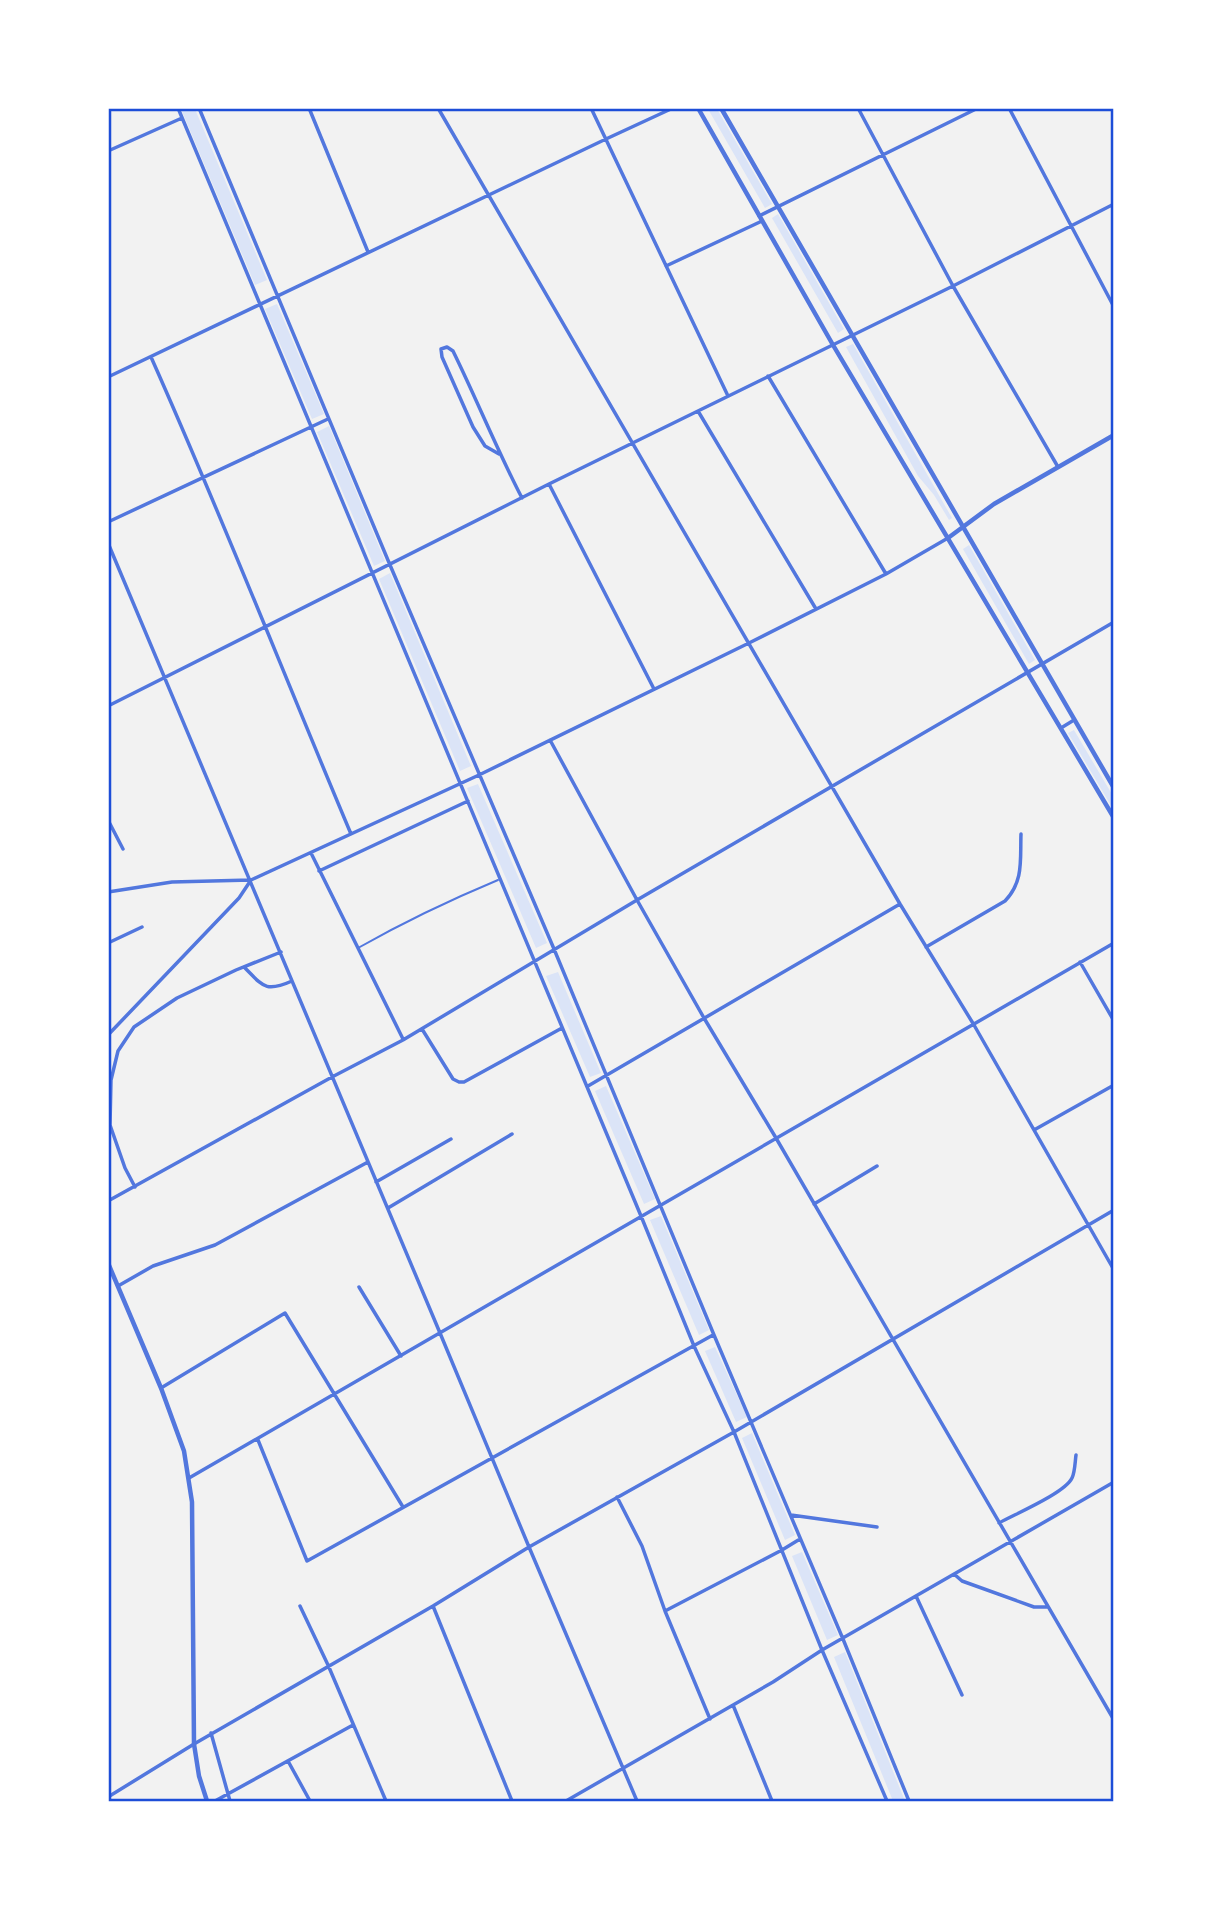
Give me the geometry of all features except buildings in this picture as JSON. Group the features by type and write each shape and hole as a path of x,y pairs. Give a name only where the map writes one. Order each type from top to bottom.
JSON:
{"street":[{"path":"178,108 258,305 373,573 694,1346 734,1432 822,1650 887,1801"},
{"path":"199,108 390,565 555,949 909,1801"},
{"path":"309,108 368,253"},
{"path":"438,108 900,904 974,1025 1114,1270"},
{"path":"591,108 728,396"},
{"path":"108,377 673,108"},
{"path":"698,108 833,345 1114,818"},
{"path":"721,108 1114,788"},
{"path":"858,108 953,285 1058,467"},
{"path":"759,216 978,108"},
{"path":"1009,108 1114,307"},
{"path":"109,151 182,118"},
{"path":"108,706 1114,204"},
{"path":"666,266 762,222"},
{"path":"499,454 485,446 473,427 442,357 442,349 447,347 453,351 499,454 522,498"},
{"path":"151,357 204,476 264,628 351,834"},
{"path":"768,376 886,574"},
{"path":"698,411 816,609"},
{"path":"108,522 329,419"},
{"path":"108,892 172,882 251,880 311,853 479,775 886,574 948,538 994,504 1114,435"},
{"path":"549,484 654,689"},
{"path":"108,543 637,1801"},
{"path":"108,1201 403,1040 1114,622"},
{"path":"1061,728 1074,720"},
{"path":"550,740 704,1018 1114,1720"},
{"path":"319,871 468,802"},
{"path":"108,820 123,849"},
{"path":"926,947 1005,901 1015,890 1020,875 1021,834"},
{"path":"311,853 403,1040"},
{"path":"108,1035 239,898 251,880"},
{"path":"587,1087 900,904"},
{"path":"108,943 142,927"},
{"path":"190,1478 1114,943"},
{"path":"135,1187 125,1168 110,1125 111,1080 118,1051 134,1027 177,998 281,952"},
{"path":"1080,962 1114,1021"},
{"path":"244,967 269,988 293,981"},
{"path":"422,1029 453,1079 464,1082 562,1028"},
{"path":"1034,1130 1114,1085"},
{"path":"388,1208 512,1134"},
{"path":"376,1182 451,1139"},
{"path":"118,1286 153,1266 215,1245 368,1162"},
{"path":"814,1204 877,1166"},
{"path":"108,1797 211,1733 1114,1210"},
{"path":"108,1263 161,1388 184,1451 190,1478 194,1744 199,1776 207,1801"},
{"path":"359,1287 401,1356"},
{"path":"161,1388 285,1313 403,1507"},
{"path":"258,1440 307,1561 714,1335"},
{"path":"999,1523 1068,1484 1073,1477 1076,1455"},
{"path":"566,1801 1114,1482"},
{"path":"617,1497 642,1546 665,1611 710,1719"},
{"path":"791,1515 877,1527"},
{"path":"665,1611 800,1539"},
{"path":"954,1574 962,1581 1034,1607 1047,1607"},
{"path":"916,1596 962,1695"},
{"path":"300,1606 386,1801"},
{"path":"433,1606 512,1801"},
{"path":"733,1705 772,1801"},
{"path":"215,1801 353,1725"},
{"path":"211,1733 230,1801"},
{"path":"288,1761 310,1801"}],"lane":[{"path":"357,948 402,923 500,879"}],"shaded area":[{"path":"181,109 195,109 267,280 255,285"},
{"path":"708,109 717,109 772,204 765,208"},
{"path":"778,214 844,329 838,333 772,218"},
{"path":"277,304 324,414 312,419 265,309"},
{"path":"853,344 952,518 949,520 934,495 918,476 846,347"},
{"path":"329,426 385,561 374,566 317,432"},
{"path":"969,545 1035,660 1029,664 963,549"},
{"path":"390,573 471,766 460,771 379,579"},
{"path":"1074,730 1113,796 1113,809 1068,733"},
{"path":"478,784 547,943 536,948 467,788"},
{"path":"558,972 601,1073 590,1077 546,976"},
{"path":"606,1086 655,1199 644,1204 595,1091"},
{"path":"661,1216 709,1330 699,1335 650,1220"},
{"path":"715,1347 747,1417 736,1422 705,1351"},
{"path":"752,1433 795,1535 785,1540 742,1438"},
{"path":"802,1552 838,1635 827,1640 792,1556"},
{"path":"845,1652 905,1801 893,1801 834,1657"}]}
